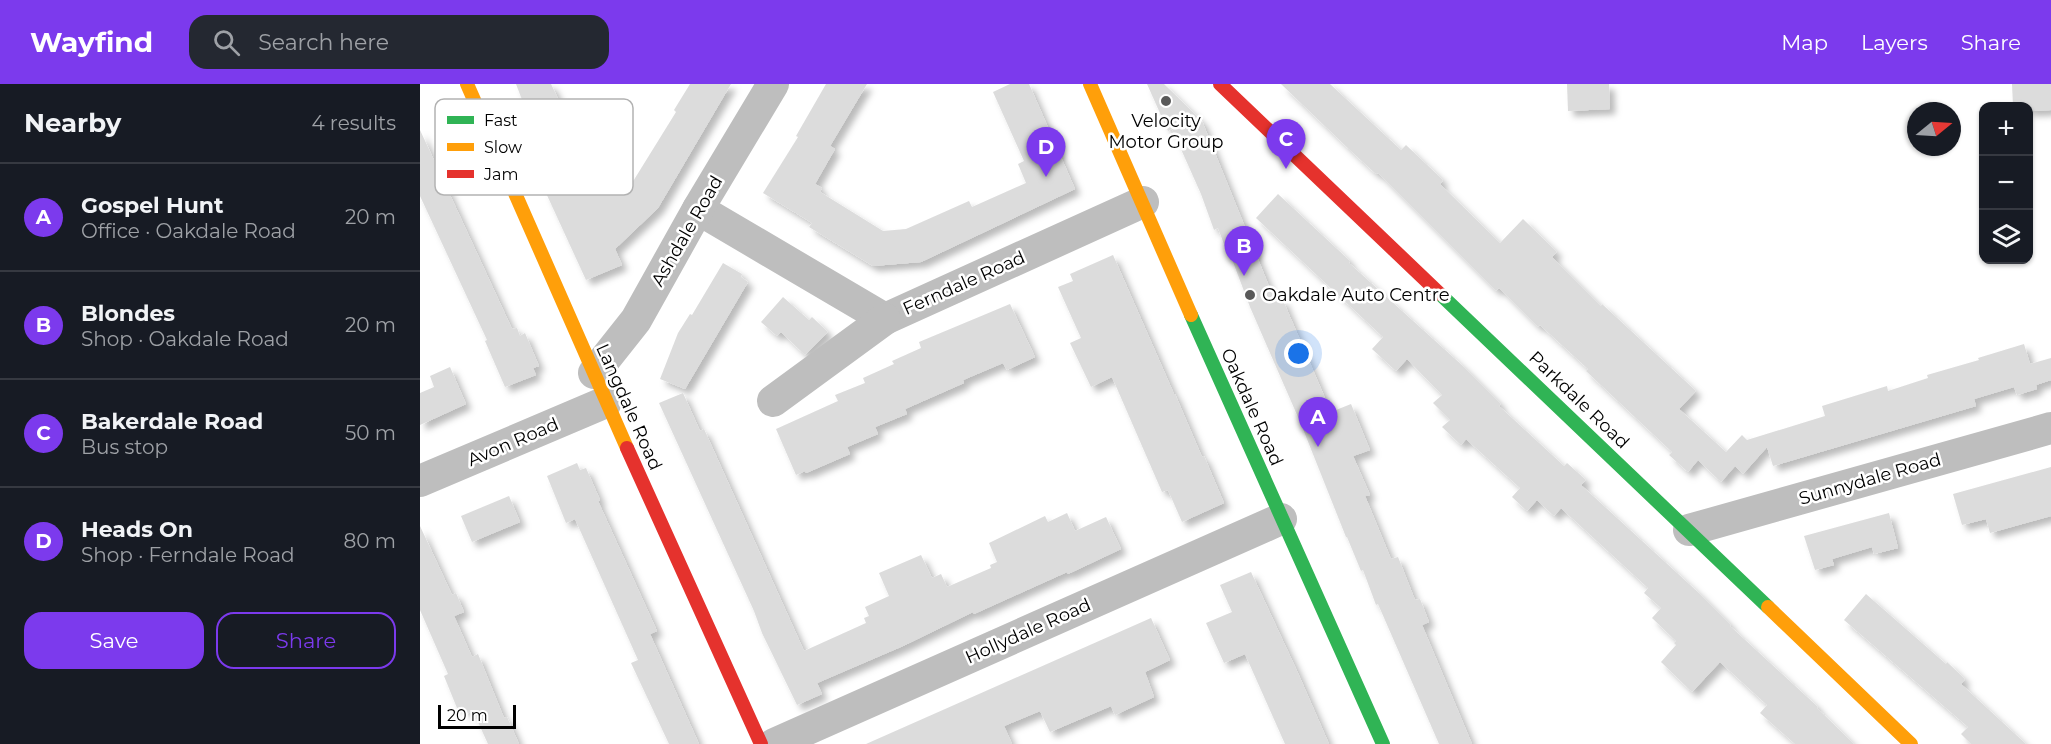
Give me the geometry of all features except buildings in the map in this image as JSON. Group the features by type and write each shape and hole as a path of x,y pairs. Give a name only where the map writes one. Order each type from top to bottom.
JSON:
{"street":[{"name":"Langdale Road","path":"467,84 474,99"},
{"name":"Ashdale Road","path":"594,373 636,320 698,209 773,84"},
{"name":"Oakdale Road","path":"1090,84 1281,519 1383,744"},
{"name":"Parkdale Road","path":"1220,84 1911,744"},
{"name":"Langdale Road","path":"516,195 606,402 761,744"},
{"name":"Ferndale Road","path":"698,209 885,319 1143,202"},
{"path":"773,401 885,319"},
{"name":"Avon Road","path":"420,481 606,402"},
{"name":"Sunnydale Road","path":"1689,530 2051,428"},
{"name":"Hollydale Road","path":"774,744 1281,519"}],"traffic: fast":[{"path":"1440,294 1768,607"},
{"path":"1191,315 1383,744"}],"traffic: slow":[{"path":"467,84 474,99"},
{"path":"1090,84 1191,315"},
{"path":"516,195 627,448"},
{"path":"1768,607 1911,744"}],"traffic: jam":[{"path":"1220,84 1440,294"},
{"path":"627,448 761,744"}],"place":[{"name":"Velocity Motor Group","path":"1166,101"},
{"name":"Bakerdale Road","path":"1286,169"},
{"name":"Heads On","path":"1046,177"},
{"name":"Blondes","path":"1244,276"},
{"name":"Oakdale Auto Centre","path":"1250,295"},
{"name":"Gospel Hunt","path":"1318,447"}]}
